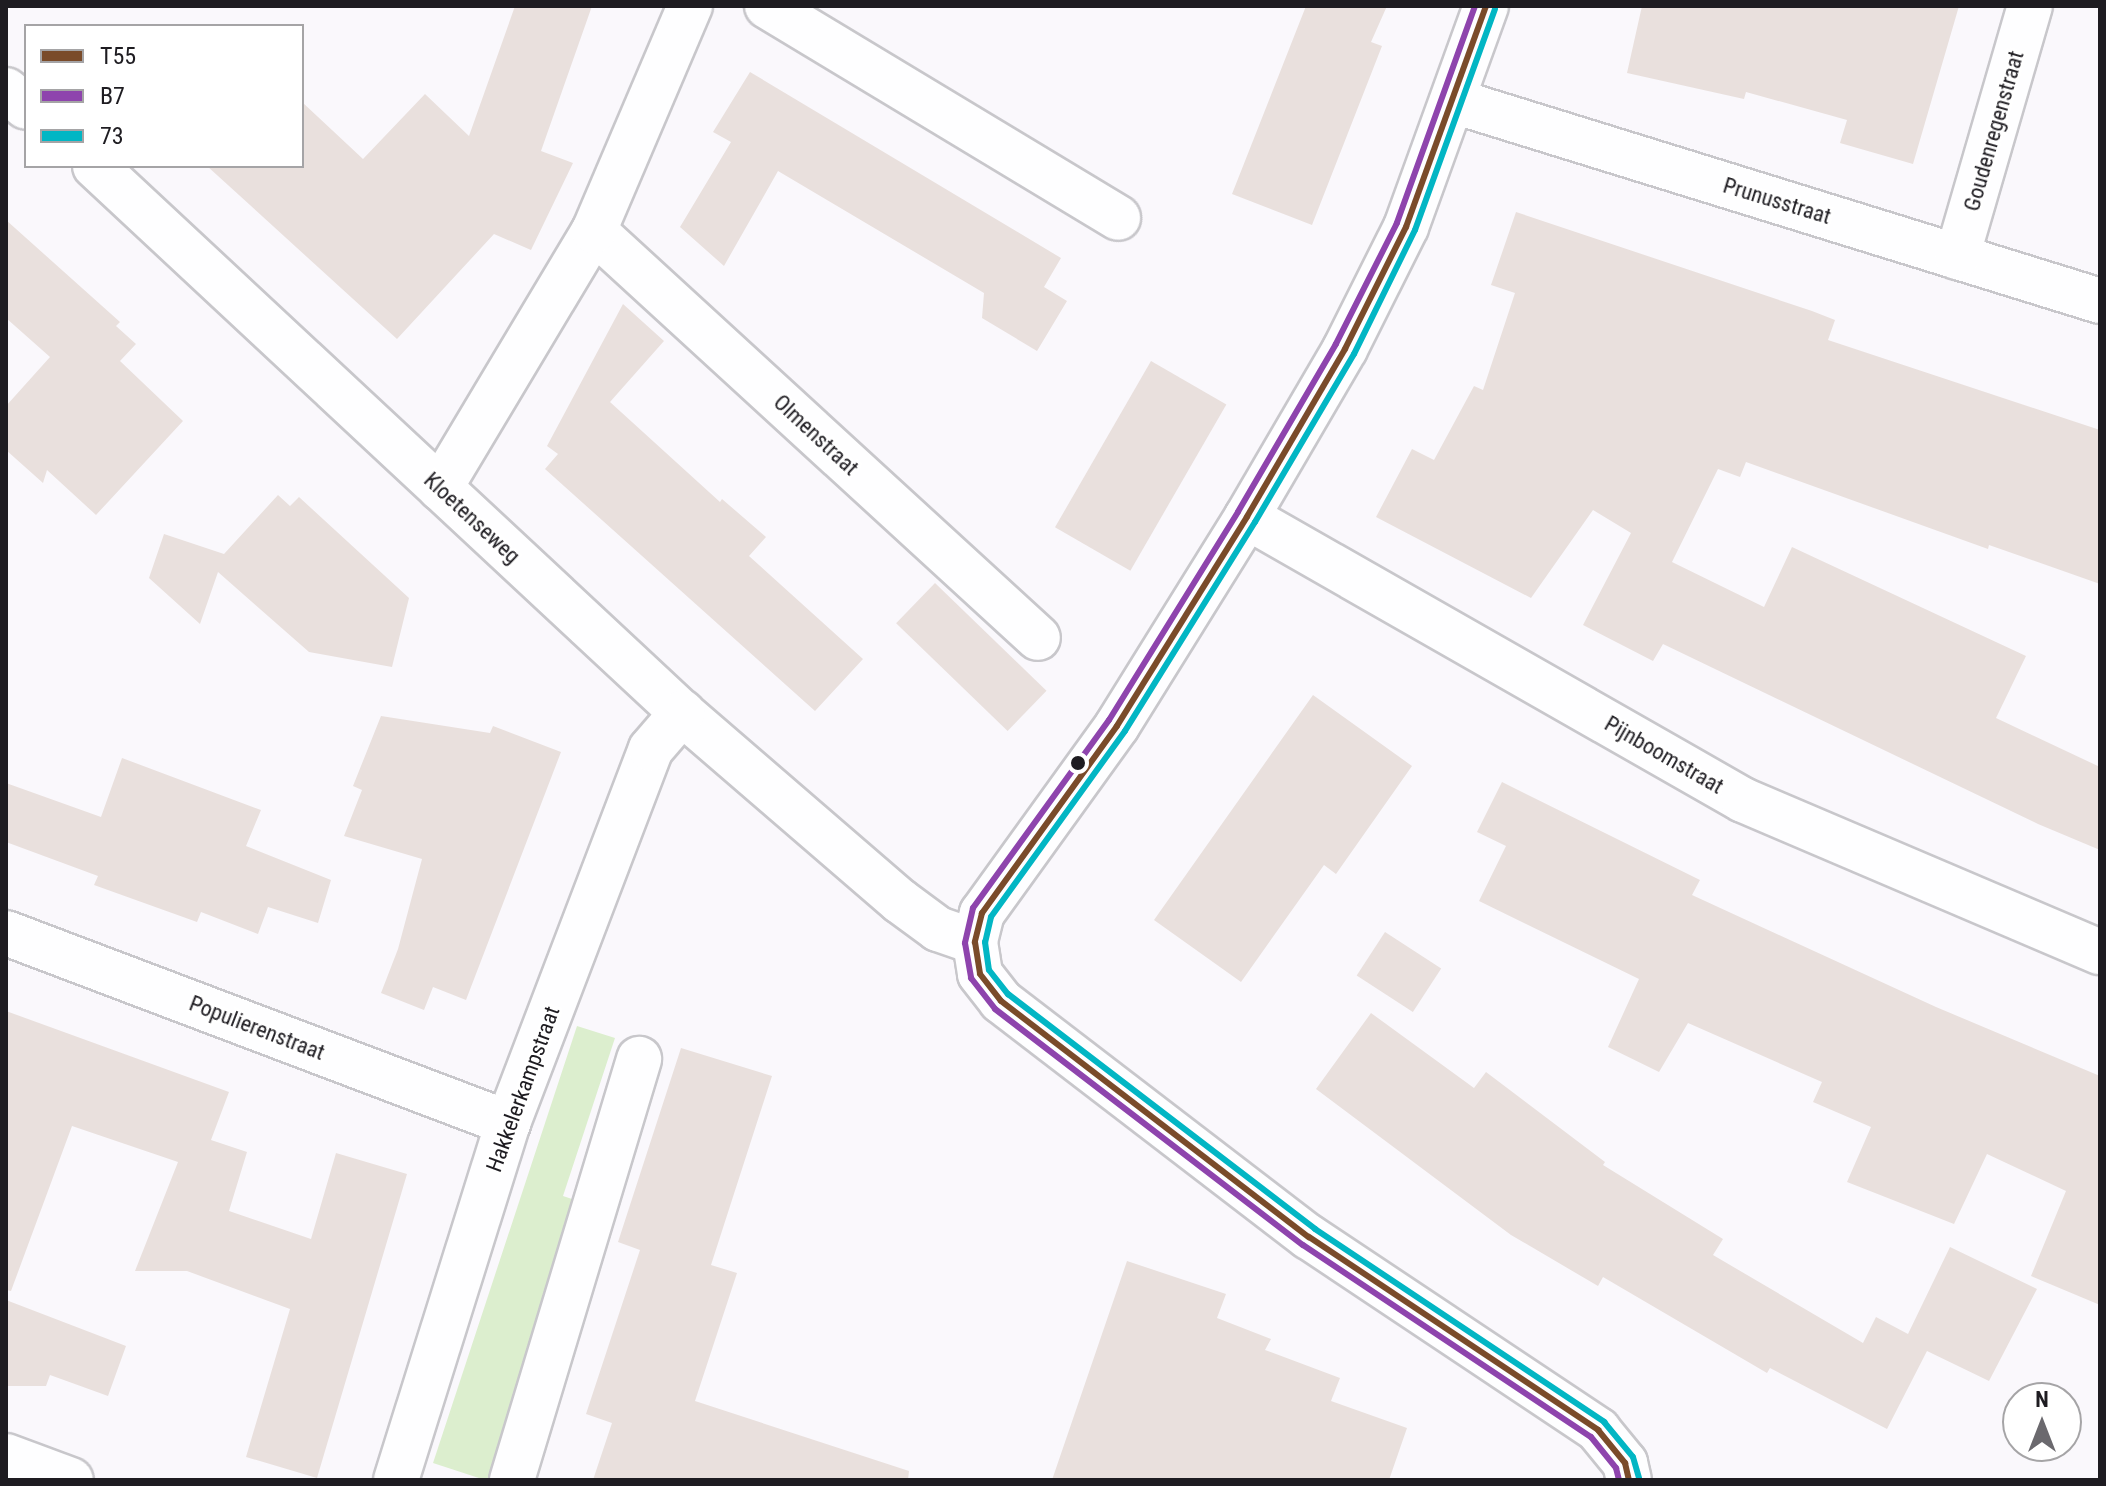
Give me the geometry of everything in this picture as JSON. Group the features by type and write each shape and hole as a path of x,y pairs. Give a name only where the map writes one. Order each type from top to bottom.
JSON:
{"street":[{"path":"440,488 594,231 690,6"},
{"path":"767,6 1118,218"},
{"path":"1486,6 1406,227 1345,349 1247,517 1117,726 982,913 975,942 980,974 1001,1001 1309,1237 1598,1430 1625,1463 1629,1480"},
{"name":"Goudenregenstraat","path":"1957,257 2030,6"},
{"path":"6,90 24,105"},
{"name":"Prunusstraat","path":"1454,101 2100,301"},
{"name":"Kloetenseweg","path":"97,168 682,713 900,901 938,929 975,942"},
{"name":"Olmenstraat","path":"594,231 1038,638"},
{"name":"Pijnboomstraat","path":"1247,517 1743,800 2100,952"},
{"name":"Hakkelerkampstraat","path":"396,1480 508,1123 651,749 682,713"},
{"name":"Populierenstraat","path":"6,933 508,1123"},
{"path":"512,1480 639,1059"},
{"path":"6,1456 71,1480"}],"green space":[{"path":"577,1026 615,1038 563,1196 587,1204 495,1480 485,1480 433,1463"}],"building":[{"path":"515,6 592,6 541,151 573,163 531,250 494,234 397,339 209,168 304,168 304,104 363,159 425,94 469,136"},
{"path":"1306,6 1387,6 1371,42 1382,46 1312,225 1232,194"},
{"path":"1642,6 1959,6 1913,164 1840,143 1847,120 1746,92 1744,99 1627,73"},
{"path":"750,72 1061,258 1044,287 1067,301 1037,351 982,318 984,293 778,171 724,266 680,227 731,142 713,132"},
{"path":"1516,212 1835,320 1828,340 2100,430 2100,584 1989,545 1988,549 1746,462 1740,477 1718,469 1672,562 1764,607 1792,547 2026,656 1996,718 2100,767 2100,850 2038,824 1663,644 1653,661 1583,625 1631,533 1593,510 1531,598 1376,517 1412,449 1434,460 1474,386 1483,390 1515,293 1491,285"},
{"path":"6,220 120,322 116,326 136,344 120,361 183,421 96,515 47,470 43,483 6,450 6,406 50,357 6,318"},
{"path":"623,304 664,341 610,402 720,502 722,499 766,537 749,556 863,659 815,711 545,469 558,454 547,446"},
{"path":"1151,361 1226,404 1130,571 1055,527"},
{"path":"278,495 290,506 299,497 409,598 392,667 309,652 218,572 200,624 149,578 164,534 224,554"},
{"path":"935,583 1046,691 1008,731 896,623"},
{"path":"1313,695 1412,766 1336,874 1324,865 1241,982 1154,920"},
{"path":"381,716 490,733 493,726 561,752 466,1000 433,987 424,1010 381,993 398,949 422,859 344,836 362,790 353,786"},
{"path":"122,758 261,810 246,846 331,880 318,923 268,907 258,934 201,912 197,922 94,885 98,876 6,842 6,783 101,817"},
{"path":"1502,782 1700,880 1692,895 1936,1007 2100,1076 2100,1305 2031,1276 2066,1191 1987,1154 1954,1224 1847,1182 1871,1127 1813,1102 1822,1082 1688,1023 1659,1072 1608,1047 1639,979 1479,901 1506,846 1477,832"},
{"path":"1385,932 1441,968 1413,1012 1357,976"},
{"path":"6,1011 229,1092 211,1140 247,1152 229,1211 311,1239 336,1153 407,1174 317,1478 246,1457 290,1309 187,1271 135,1271 178,1162 72,1126 11,1291 6,1290"},
{"path":"1371,1013 1474,1088 1486,1072 1605,1162 1603,1165 1723,1239 1713,1255 1863,1343 1876,1317 1908,1334 1950,1247 2037,1289 1989,1381 1927,1351 1887,1429 1770,1368 1767,1373 1603,1277 1598,1286 1511,1235 1316,1089"},
{"path":"681,1048 772,1076 711,1265 737,1273 695,1401 909,1471 908,1480 593,1480 612,1423 586,1414 640,1250 618,1242"},
{"path":"1127,1261 1226,1294 1217,1318 1271,1339 1265,1350 1340,1378 1331,1401 1407,1428 1389,1480 1052,1480"},
{"path":"6,1300 126,1346 108,1396 50,1375 46,1386 6,1386"}],"transit line":[{"name":"B7","path":"1475,6 1397,223 1336,344 1238,512 1109,720 973,908 965,943 971,978 995,1009 1303,1245 1591,1437 1616,1468 1619,1480"},
{"name":"T55","path":"1486,6 1406,227 1345,349 1247,517 1117,726 982,913 975,942 980,974 1001,1001 1309,1237 1598,1430 1625,1463 1629,1480"},
{"name":"73","path":"1495,9 1415,230 1354,354 1255,522 1125,731 991,917 985,942 989,970 1008,994 1315,1229 1604,1422 1633,1457 1639,1478"}]}
